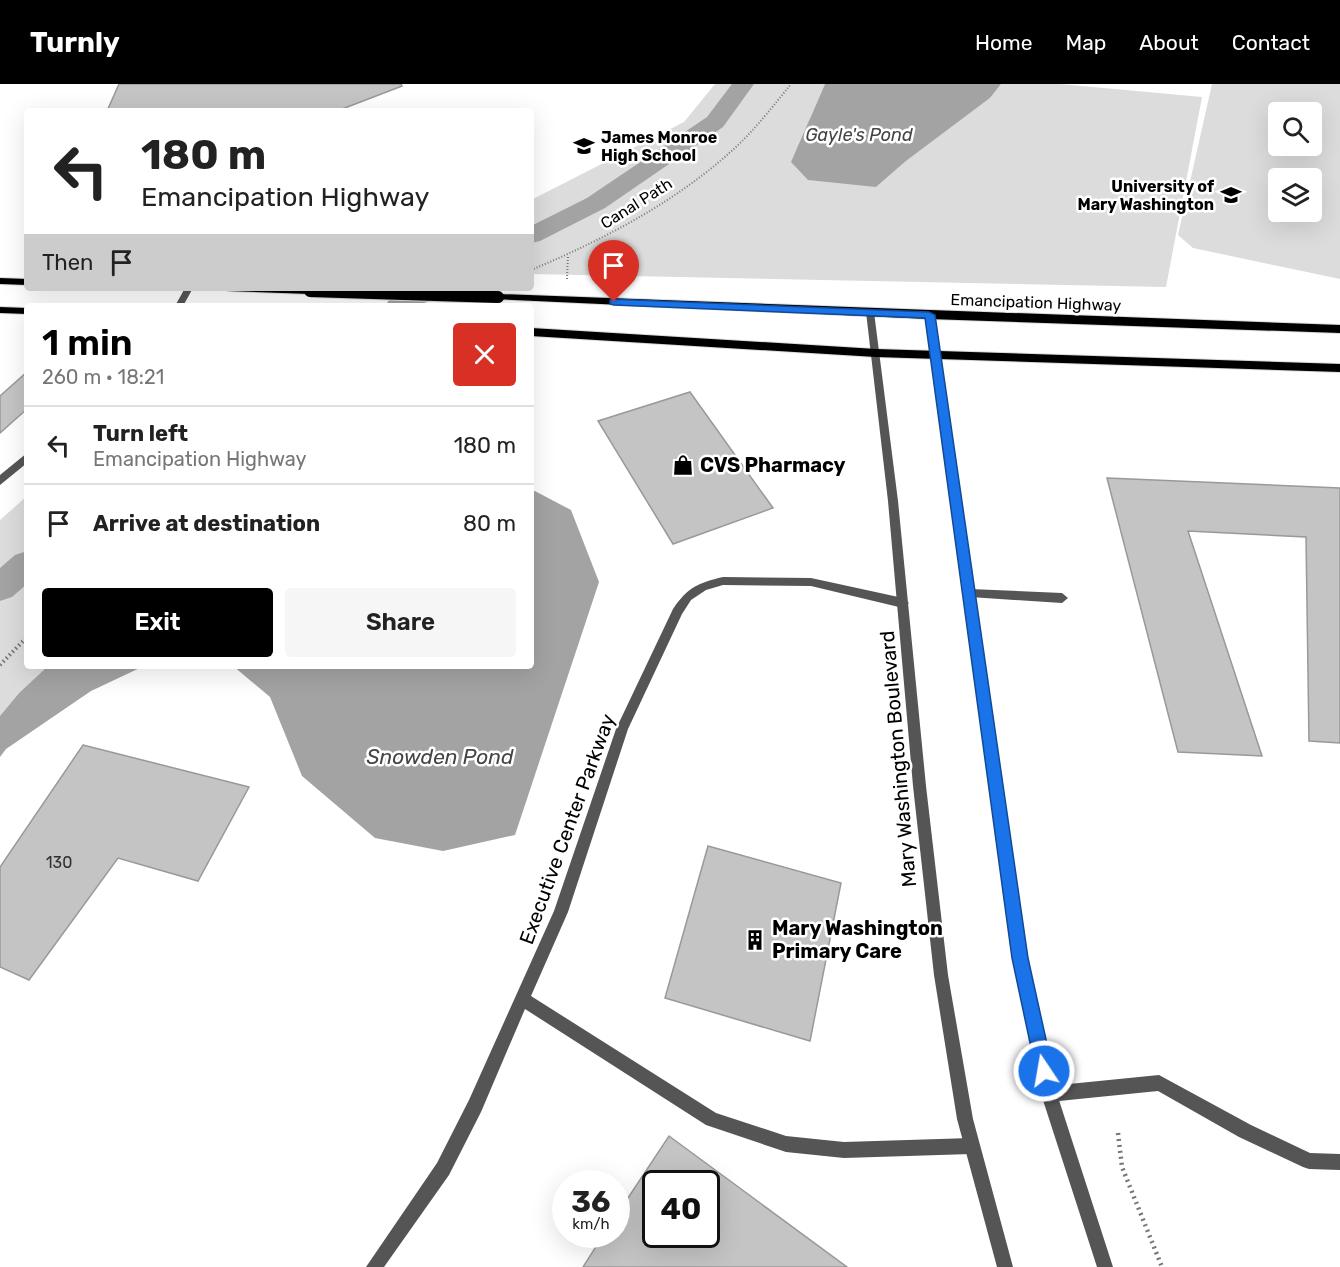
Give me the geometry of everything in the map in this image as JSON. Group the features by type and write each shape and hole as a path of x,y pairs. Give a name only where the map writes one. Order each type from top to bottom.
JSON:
{"main road":[{"path":"0,281 24,282"},
{"name":"Emancipation Highway","path":"310,291 1340,328"},
{"path":"0,310 24,311"},
{"path":"534,332 876,353 1337,368"}],"street":[{"name":"Mary Washington Boulevard","path":"870,312 894,499 932,901 955,1070 971,1146 1005,1267"},
{"path":"929,315 1020,958 1049,1094 1105,1267"},
{"path":"0,481 24,460"},
{"name":"Executive Center Parkway","path":"374,1267 443,1169 475,1106 561,912 622,729 677,612 687,597 703,586 723,581 811,582 903,603"},
{"path":"970,593 1062,598"},
{"path":"523,999 712,1119 786,1144 844,1150 971,1146"},
{"path":"1049,1094 1159,1083 1245,1131 1309,1161 1340,1162"}],"path":[{"name":"Canal Path","path":"534,269 568,255 639,217 702,175 732,151 791,84"},
{"path":"566,286 568,255"},
{"path":"0,665 24,640"},
{"path":"1118,1133 1122,1167 1162,1267"}],"shaded area":[{"path":"715,84 825,84 810,118 876,187 906,161 990,98 1001,84 1060,84 1202,97 1166,287 534,274 534,198 684,122"},
{"name":"University of Mary Washington","path":"1212,84 1340,84 1340,279 1193,248 1178,235"},
{"path":"24,499 24,669 45,669 19,693 0,716 0,520"}],"water":[{"name":"Gayle's Pond","path":"825,84 1001,84 990,98 906,161 876,187 808,180 791,162"},
{"name":"Snowden Pond","path":"534,491 571,510 599,582 515,835 443,851 375,838 302,776 270,697 237,669 534,669"},
{"path":"45,669 138,669 91,691 6,749 0,757 0,716 19,693"}],"building":[{"path":"119,84 401,84 402,86 345,108 108,108"},
{"path":"24,375 24,412 0,433 0,396"},
{"name":"CVS Pharmacy","path":"690,392 773,508 673,544 598,421"},
{"path":"1107,478 1340,488 1340,743 1309,741 1306,537 1188,531 1262,756 1178,752"},
{"path":"83,745 249,787 198,881 118,858 29,980 0,967 0,867"},
{"name":"Mary Washington Primary Care","path":"708,846 841,883 810,1041 665,998"},
{"path":"669,1136 715,1170 646,1170"},
{"path":"720,1174 847,1267 583,1267 595,1248 630,1248 630,1195 642,1177 642,1248 720,1248"}],"waterway":[{"path":"534,234 596,203 715,122 743,84"},
{"path":"404,303 426,291"},
{"path":"0,588 24,567"}],"place":[{"name":"James Monroe High School","path":"584,146"},
{"name":"University of Mary Washington","path":"1231,195"},
{"name":"CVS Pharmacy","path":"683,465"},
{"name":"Mary Washington Primary Care","path":"755,940"}],"route":[{"path":"614,302 929,315 1020,958 1044,1071"}]}
